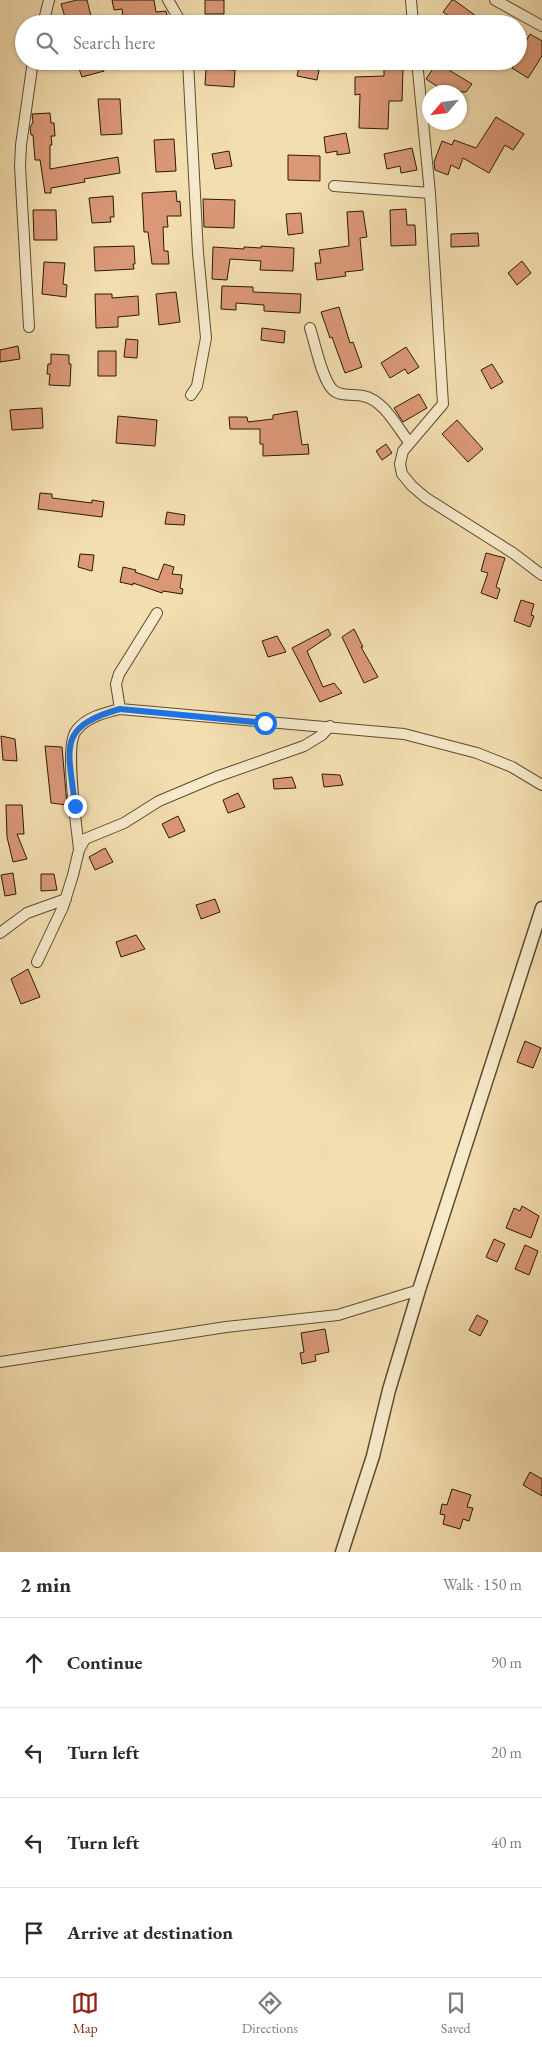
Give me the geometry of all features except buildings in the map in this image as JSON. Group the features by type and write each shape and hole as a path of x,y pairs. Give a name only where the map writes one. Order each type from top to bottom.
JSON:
{"street":[{"path":"45,15 49,0"},
{"path":"168,0 177,15"},
{"path":"411,0 412,15"},
{"path":"495,0 522,15"},
{"path":"527,18 542,26"},
{"path":"29,327 20,166 21,145 32,70"},
{"path":"188,70 198,253 206,338 197,386 191,395"},
{"path":"418,70 430,193 443,404 409,442 400,458 400,469 412,486 426,498 513,553 542,575"},
{"path":"334,186 430,193"},
{"path":"310,328 327,382 333,390 340,394 364,396 381,405 409,442"},
{"path":"120,709 116,684 119,674 157,613"},
{"path":"79,850 71,765 71,740 83,723 98,715 120,709 404,734 439,742 512,766 542,785"},
{"path":"37,962 66,899 82,842 90,836 113,828 159,801 216,777 304,746 322,735 330,726"},
{"path":"0,933 27,913 66,899"},
{"path":"342,1552 372,1456 419,1290 542,908"},
{"path":"0,1362 226,1327 338,1315 419,1290"}],"route":[{"path":"75,806 70,751 71,740 83,723 98,715 120,709 130,709 265,723"}]}
